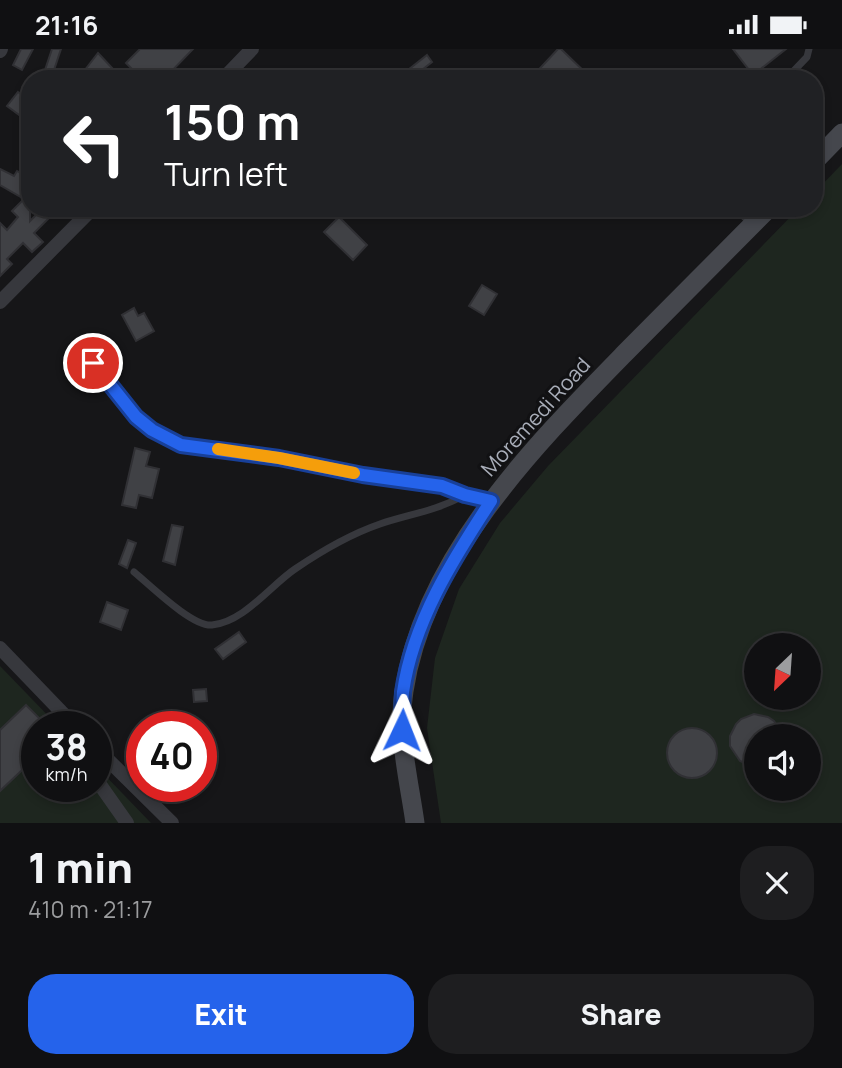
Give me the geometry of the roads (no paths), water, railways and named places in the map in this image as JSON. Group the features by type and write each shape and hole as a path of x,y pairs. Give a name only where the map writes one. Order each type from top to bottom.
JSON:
{"street":[{"path":"232,70 252,49"},
{"path":"823,153 842,133"},
{"path":"0,302 84,217"},
{"name":"Moremedi Road","path":"415,823 402,730 403,692 416,642 446,574 491,501 554,426 760,217"},
{"path":"0,648 60,711"},
{"path":"112,764 172,823"},
{"path":"112,802 127,823"}],"lane":[{"path":"795,70 807,57 809,49"},
{"path":"744,217 752,225"},
{"path":"93,363 136,417 152,430 181,445 279,458 363,475 442,486 491,501"},
{"path":"134,572 195,620 214,625 241,614 295,569 331,548 379,524 432,511 465,495"}]}
